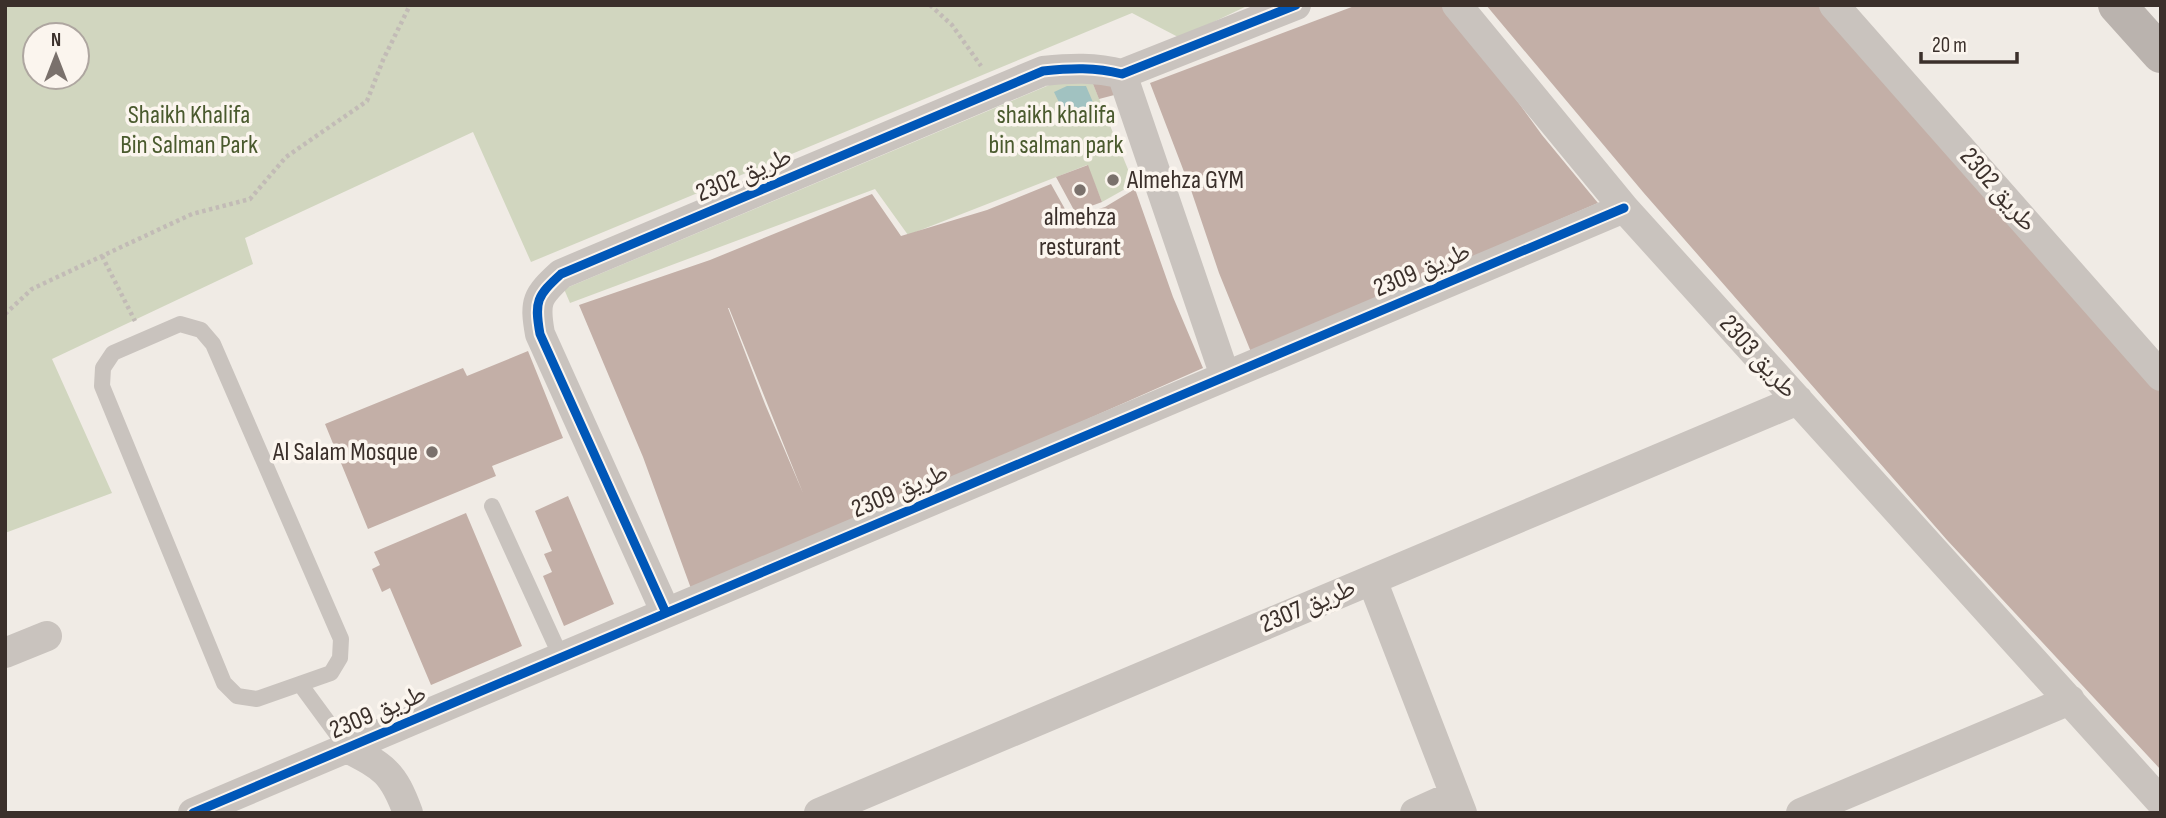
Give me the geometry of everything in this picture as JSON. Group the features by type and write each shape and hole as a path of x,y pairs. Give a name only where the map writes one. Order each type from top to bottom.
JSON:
{"main road":[{"path":"2117,5 2161,54"}],"street":[{"path":"1225,376 1122,74 1296,5"},
{"name":"طريق 2303","path":"1457,5 1624,208 2161,802"},
{"name":"طريق 2302","path":"1834,5 2161,376"},
{"name":"طريق 2302","path":"666,613 540,334 536,310 544,290 561,274 1043,71 1100,69 1122,74"},
{"name":"طريق 2309","path":"193,813 1624,208"},
{"name":"طريق 2307","path":"819,813 1798,400"},
{"path":"1372,580 1458,804 1415,813"},
{"path":"5,653 47,636"},
{"path":"1801,813 2070,700"},
{"path":"347,748 379,764 398,786 408,813"}],"lane":[{"path":"180,324 201,330 213,344 341,639 340,658 331,673 300,684 257,699 237,696 224,683 102,386 103,368 113,353 180,324"},
{"path":"492,506 561,657"},
{"path":"300,684 347,748"}],"path":[{"path":"5,314 32,289 191,214 250,199 286,157 367,101 383,60 410,5"},
{"path":"930,5 952,25 996,93"},
{"path":"102,256 144,340"}],"green space":[{"name":"Shaikh Khalifa Bin Salman Park","path":"5,5 1249,5 1180,38 1132,13 531,262 473,132 245,238 253,264 52,359 112,493 5,533"},
{"name":"shaikh khalifa bin salman park","path":"1066,78 1091,79 1134,184 1102,202 1087,165 908,235 875,189 570,303 564,289"}],"water":[{"path":"1067,86 1086,86 1095,107 1065,115 1054,92"}],"building":[{"path":"1357,5 1441,5 1598,203 1251,352 1219,273 1150,83"},
{"path":"1486,5 1819,5 2161,386 2161,770 1947,540 1643,192"},
{"path":"1117,77 1122,93 1099,99 1091,79"},
{"name":"almehza resturant","path":"1088,165 1102,202 1075,212 1056,177"},
{"path":"1051,184 1070,218 1105,207 1135,189 1173,297 1203,368 693,594 643,457 579,305 710,260 872,194 901,236 987,210","holes":["729,308 803,493 765,404"]},
{"name":"Al Salam Mosque","path":"528,351 563,438 492,466 496,476 368,529 325,424 463,368 467,376"},
{"path":"568,496 614,604 564,626 543,576 552,572 544,554 552,551 535,511"},
{"name":"Al Salam Mosque","path":"466,513 522,646 431,685 390,588 382,592 372,569 380,565 374,552"}],"cycle path":[{"path":"666,613 540,334 537,314 539,300 561,274 1043,71 1083,69 1122,74 1296,5"},
{"path":"193,813 1624,208"}],"place":[{"name":"Almehza GYM","path":"1113,180"},
{"name":"almehza resturant","path":"1080,190"},
{"name":"Al Salam Mosque","path":"432,452"}]}
